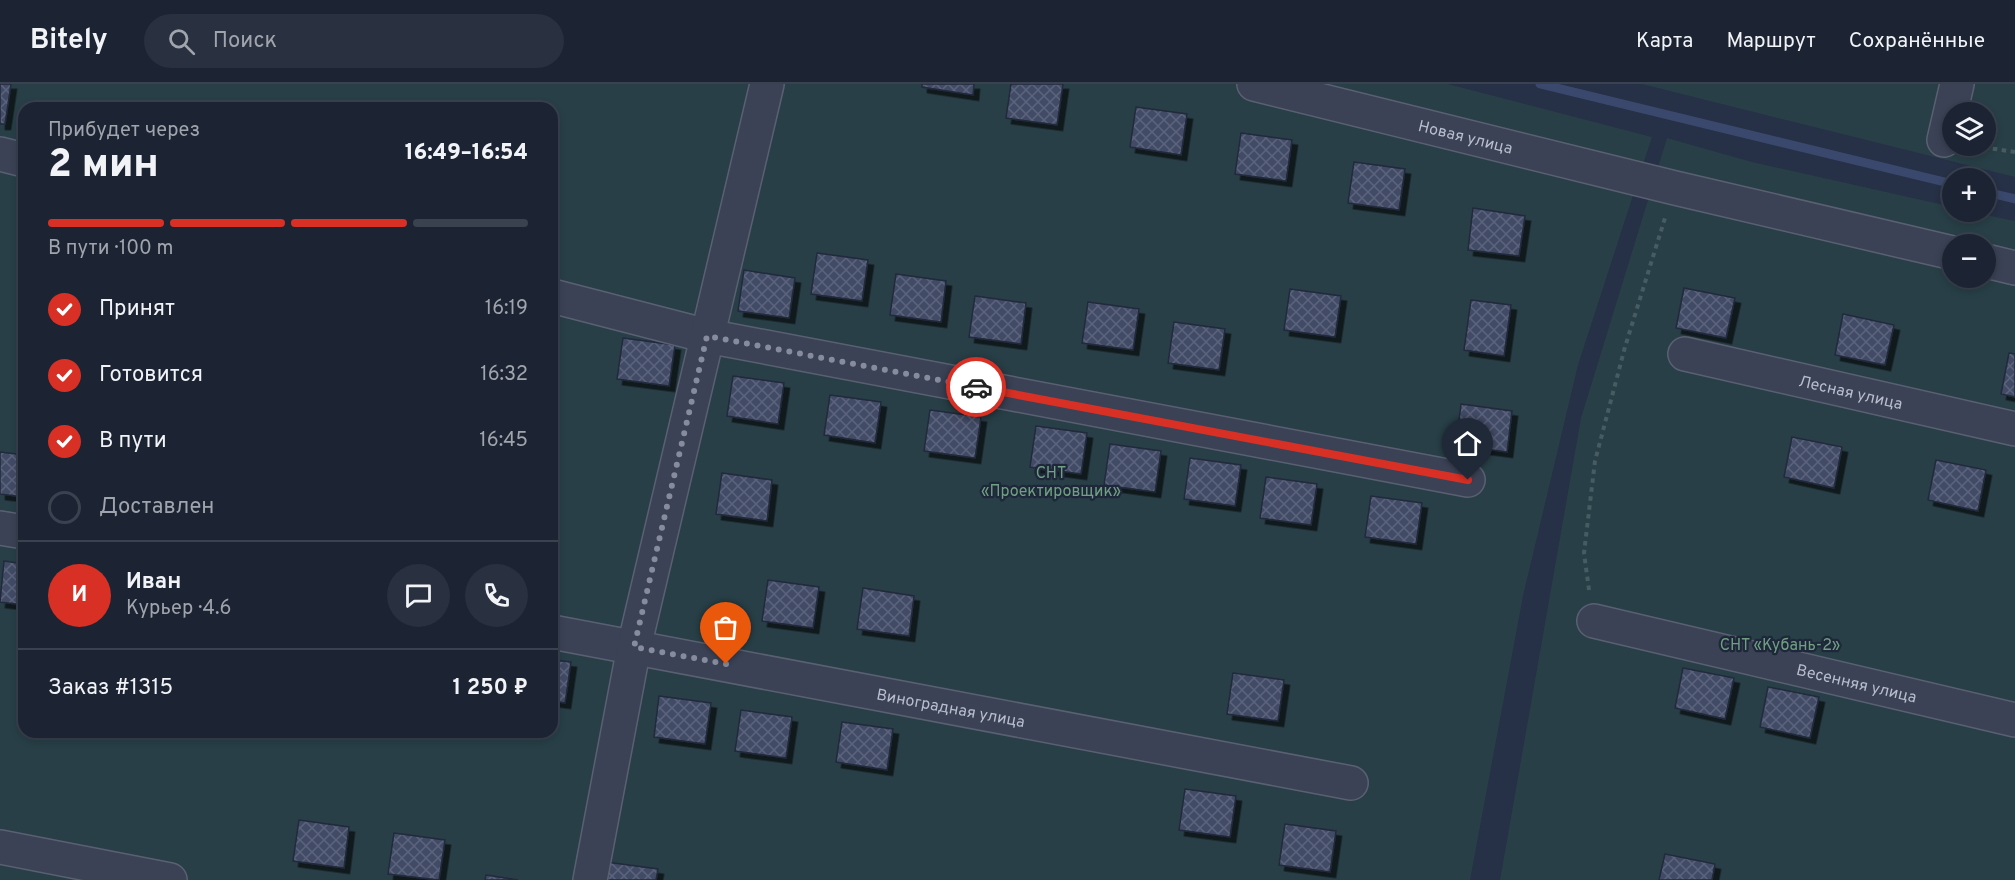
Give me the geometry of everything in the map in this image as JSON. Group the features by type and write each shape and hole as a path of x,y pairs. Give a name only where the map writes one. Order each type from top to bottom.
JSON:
{"street":[{"path":"590,880 634,647 767,84"},
{"name":"Новая улица","path":"1254,84 1675,188 1942,250"},
{"path":"1957,84 1958,102"},
{"path":"0,154 18,158"},
{"path":"1996,263 2015,268"},
{"path":"558,298 707,336 1468,480"},
{"name":"Лесная улица","path":"1684,354 2015,429"},
{"path":"0,528 18,531"},
{"name":"Весенняя улица","path":"1594,621 2015,720"},
{"name":"Виноградная улица","path":"558,633 1352,783"},
{"path":"0,847 170,880"}],"path":[{"path":"1996,149 2015,152"},
{"path":"1594,621 1584,554 1595,461 1625,347 1662,228"}],"green space":[{"name":"СНТ «Проектировщик»","path":"0,84 1448,84 1652,137 1578,365 1523,596 1470,880 0,880"},
{"path":"1642,84 2015,84 2015,177 1996,172 1996,168 1979,168"},
{"name":"СНТ «Кубань-2»","path":"1667,138 1752,162 1942,205 1942,222 1996,222 1996,217 2015,221 2015,880 1500,880 1581,418"}],"building":[{"path":"0,84 11,84 5,124 0,124"},
{"path":"922,84 974,84 973,95 922,87"},
{"path":"1011,84 1063,84 1057,125 1006,118"},
{"path":"1136,107 1187,114 1181,155 1130,147"},
{"path":"1241,133 1292,140 1286,181 1235,174"},
{"path":"1354,162 1405,169 1399,210 1348,203"},
{"path":"1473,208 1525,216 1519,256 1468,250"},
{"path":"817,253 868,260 862,301 811,294"},
{"path":"744,270 795,278 789,318 738,311"},
{"path":"896,274 946,281 941,322 890,315"},
{"path":"1684,288 1735,298 1726,338 1676,328"},
{"path":"1290,289 1341,296 1335,337 1284,330"},
{"path":"975,296 1026,303 1021,344 969,337"},
{"path":"1471,300 1511,305 1504,356 1464,350"},
{"path":"1088,302 1139,309 1133,350 1082,343"},
{"path":"1843,314 1894,325 1885,365 1835,355"},
{"path":"1174,322 1225,329 1219,370 1168,363"},
{"path":"623,338 675,345 669,386 617,379"},
{"path":"2009,353 2015,354 2015,397 2001,394"},
{"path":"733,376 784,383 778,424 727,416"},
{"path":"830,395 881,402 875,443 824,435"},
{"path":"1461,404 1512,411 1507,452 1456,445"},
{"path":"930,410 981,417 975,458 924,451"},
{"path":"1036,426 1087,433 1081,474 1030,467"},
{"path":"1792,437 1842,447 1834,488 1784,477"},
{"path":"1110,444 1161,451 1155,492 1104,485"},
{"path":"0,452 18,454 18,496 0,494"},
{"path":"1190,458 1241,465 1235,506 1184,499"},
{"path":"1936,460 1986,470 1978,511 1928,500"},
{"path":"722,473 772,480 767,521 716,514"},
{"path":"1266,477 1317,484 1311,525 1260,518"},
{"path":"1371,496 1422,503 1416,544 1365,537"},
{"path":"4,561 18,563 18,604 0,602"},
{"path":"768,580 819,587 813,628 762,621"},
{"path":"863,588 914,596 909,636 857,629"},
{"path":"558,661 571,662 565,703 558,702"},
{"path":"1683,668 1734,678 1725,719 1675,708"},
{"path":"1233,673 1284,680 1278,721 1227,714"},
{"path":"1768,687 1819,697 1810,738 1760,727"},
{"path":"659,696 711,703 705,744 654,737"},
{"path":"741,710 792,717 786,758 735,751"},
{"path":"842,722 893,729 887,770 836,762"},
{"path":"1185,789 1236,796 1230,837 1179,830"},
{"path":"299,820 349,827 344,868 293,861"},
{"path":"1285,824 1336,831 1330,872 1279,865"},
{"path":"394,833 445,840 439,880 388,874"},
{"path":"1665,854 1715,864 1712,880 1659,880"},
{"path":"606,862 658,869 656,880 604,880"},
{"path":"486,875 518,880 485,880"}],"waterway":[{"path":"1540,84 1942,181"},
{"path":"1996,194 2015,199"}],"way so far":[{"path":"726,664 634,647 707,336 976,387"}],"route":[{"path":"976,387 1468,480"}]}
